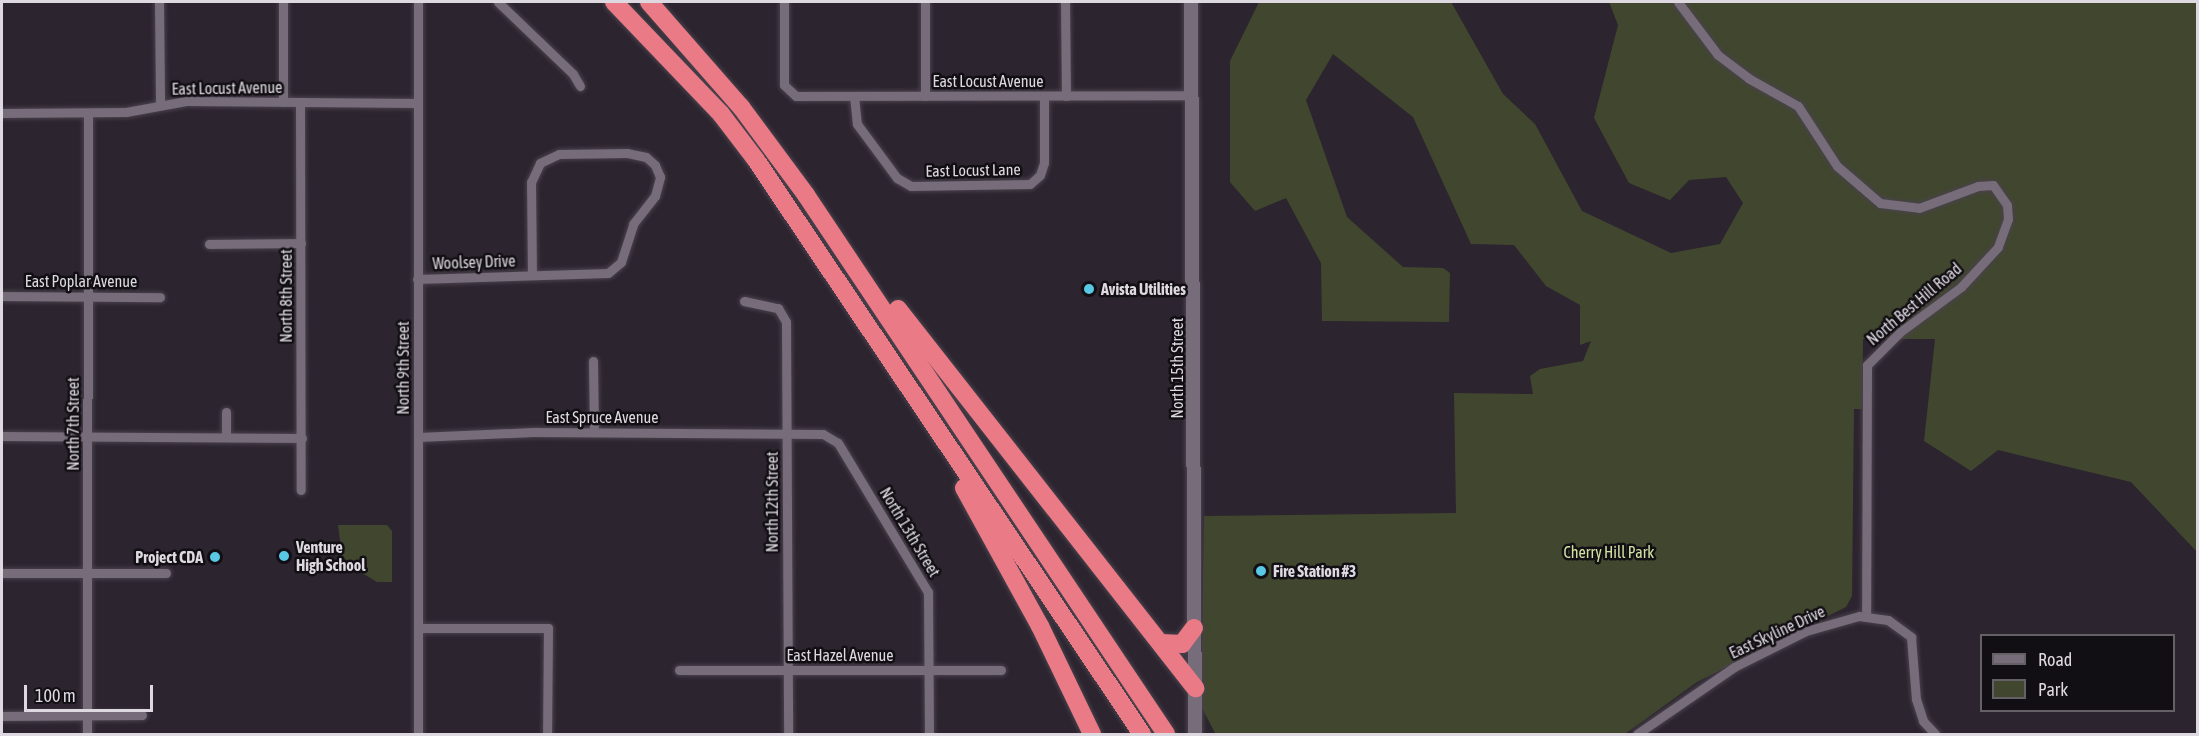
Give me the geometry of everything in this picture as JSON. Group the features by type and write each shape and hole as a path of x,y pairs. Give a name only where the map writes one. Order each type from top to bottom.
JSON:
{"highway":[{"path":"614,2 720,114 756,160 915,393 1142,735"},
{"path":"649,2 741,107 806,195 1195,688"},
{"path":"806,195 1166,735"},
{"path":"915,393 1036,617 1092,735"},
{"path":"1161,643 1182,644 1194,628"}],"main road":[{"name":"North 15th Street","path":"1191,2 1195,735"}],"street":[{"path":"159,2 160,105"},
{"path":"283,2 283,102"},
{"name":"North 9th Street","path":"418,2 418,735"},
{"path":"498,2 573,74 580,86"},
{"name":"East Locust Avenue","path":"784,2 787,90 796,96 1191,95"},
{"path":"924,2 925,96"},
{"path":"1065,2 1066,96"},
{"name":"North Best Hill Road","path":"1678,2 1718,54 1748,78 1798,106 1837,166 1880,203 1919,208 1978,186 1993,184 2007,205 2008,219 1998,246 1962,287 1900,332 1867,365 1866,616"},
{"name":"East Locust Lane","path":"854,96 857,124 905,184 1022,186 1037,178 1044,163 1044,96"},
{"name":"East Locust Avenue","path":"2,113 126,112 186,101 417,103"},
{"name":"North 8th Street","path":"300,102 302,490"},
{"name":"North 7th Street","path":"87,735 88,113"},
{"name":"Woolsey Drive","path":"417,279 598,275 614,270 623,257 633,224 658,188 655,165 646,157 627,153 559,154 540,163 531,182 531,275"},
{"path":"209,244 301,243"},
{"name":"East Poplar Avenue","path":"2,296 160,297"},
{"name":"North 12th Street","path":"744,301 778,308 786,322 788,735"},
{"path":"594,361 594,432"},
{"path":"226,412 226,437"},
{"name":"East Spruce Avenue","path":"418,437 594,432 787,432"},
{"name":"North 13th Street","path":"787,432 823,434 838,443 928,592 929,735"},
{"path":"2,436 302,438"},
{"path":"2,573 166,573"},
{"name":"East Skyline Drive","path":"1637,735 1702,686 1782,642 1833,621 1866,616 1888,620 1911,637 1916,699 1923,721 1935,735"},
{"path":"418,627 548,628 547,735"},
{"name":"East Hazel Avenue","path":"679,670 1001,670"},
{"path":"2,716 142,715"}],"green space":[{"name":"Cherry Hill Park","path":"1259,2 1451,2 1503,94 1535,124 1582,211 1671,253 1720,244 1743,203 1726,177 1689,180 1670,200 1629,183 1594,118 1618,25 1609,2 2197,2 2197,552 2131,482 1998,450 1971,471 1924,441 1935,339 1863,339 1862,409 1854,409 1852,596 1846,607 1697,682 1625,734 1215,733 1201,706 1204,516 1456,513 1454,393 1533,394 1530,376 1540,369 1583,361 1591,341 1580,345 1580,305 1546,286 1514,245 1471,244 1413,117 1333,54 1306,100 1347,217 1403,267 1443,268 1450,273 1449,322 1322,321 1321,263 1286,198 1255,211 1230,182 1230,61"},
{"path":"338,525 387,525 392,531 392,582 377,582 352,567 342,555"}],"place":[{"name":"Avista Utilities","path":"1089,289"},
{"name":"Venture High School","path":"284,556"},
{"name":"Project CDA","path":"215,557"},
{"name":"Fire Station #3","path":"1261,571"}]}
